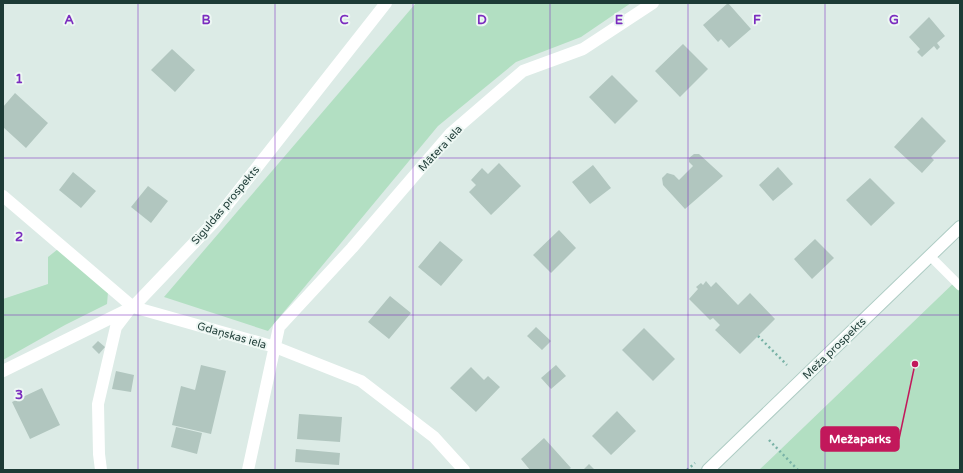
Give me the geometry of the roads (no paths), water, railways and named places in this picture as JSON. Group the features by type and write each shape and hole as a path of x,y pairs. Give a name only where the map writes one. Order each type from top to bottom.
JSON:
{"street":[{"name":"Siguldas prospekts","path":"3,371 132,307 214,222 386,3"},
{"name":"Mātera iela","path":"248,470 279,327 352,248 451,133 523,71 583,49 653,3"},
{"name":"Gdaņskas iela","path":"3,196 132,307 274,347 361,381 434,437 464,470"},
{"name":"Meža prospekts","path":"708,470 960,227"},
{"path":"101,470 98,454 98,404 116,327 132,307"}],"lane":[{"path":"930,256 960,286"}],"place":[{"name":"Mežaparks","path":"915,364"}]}
